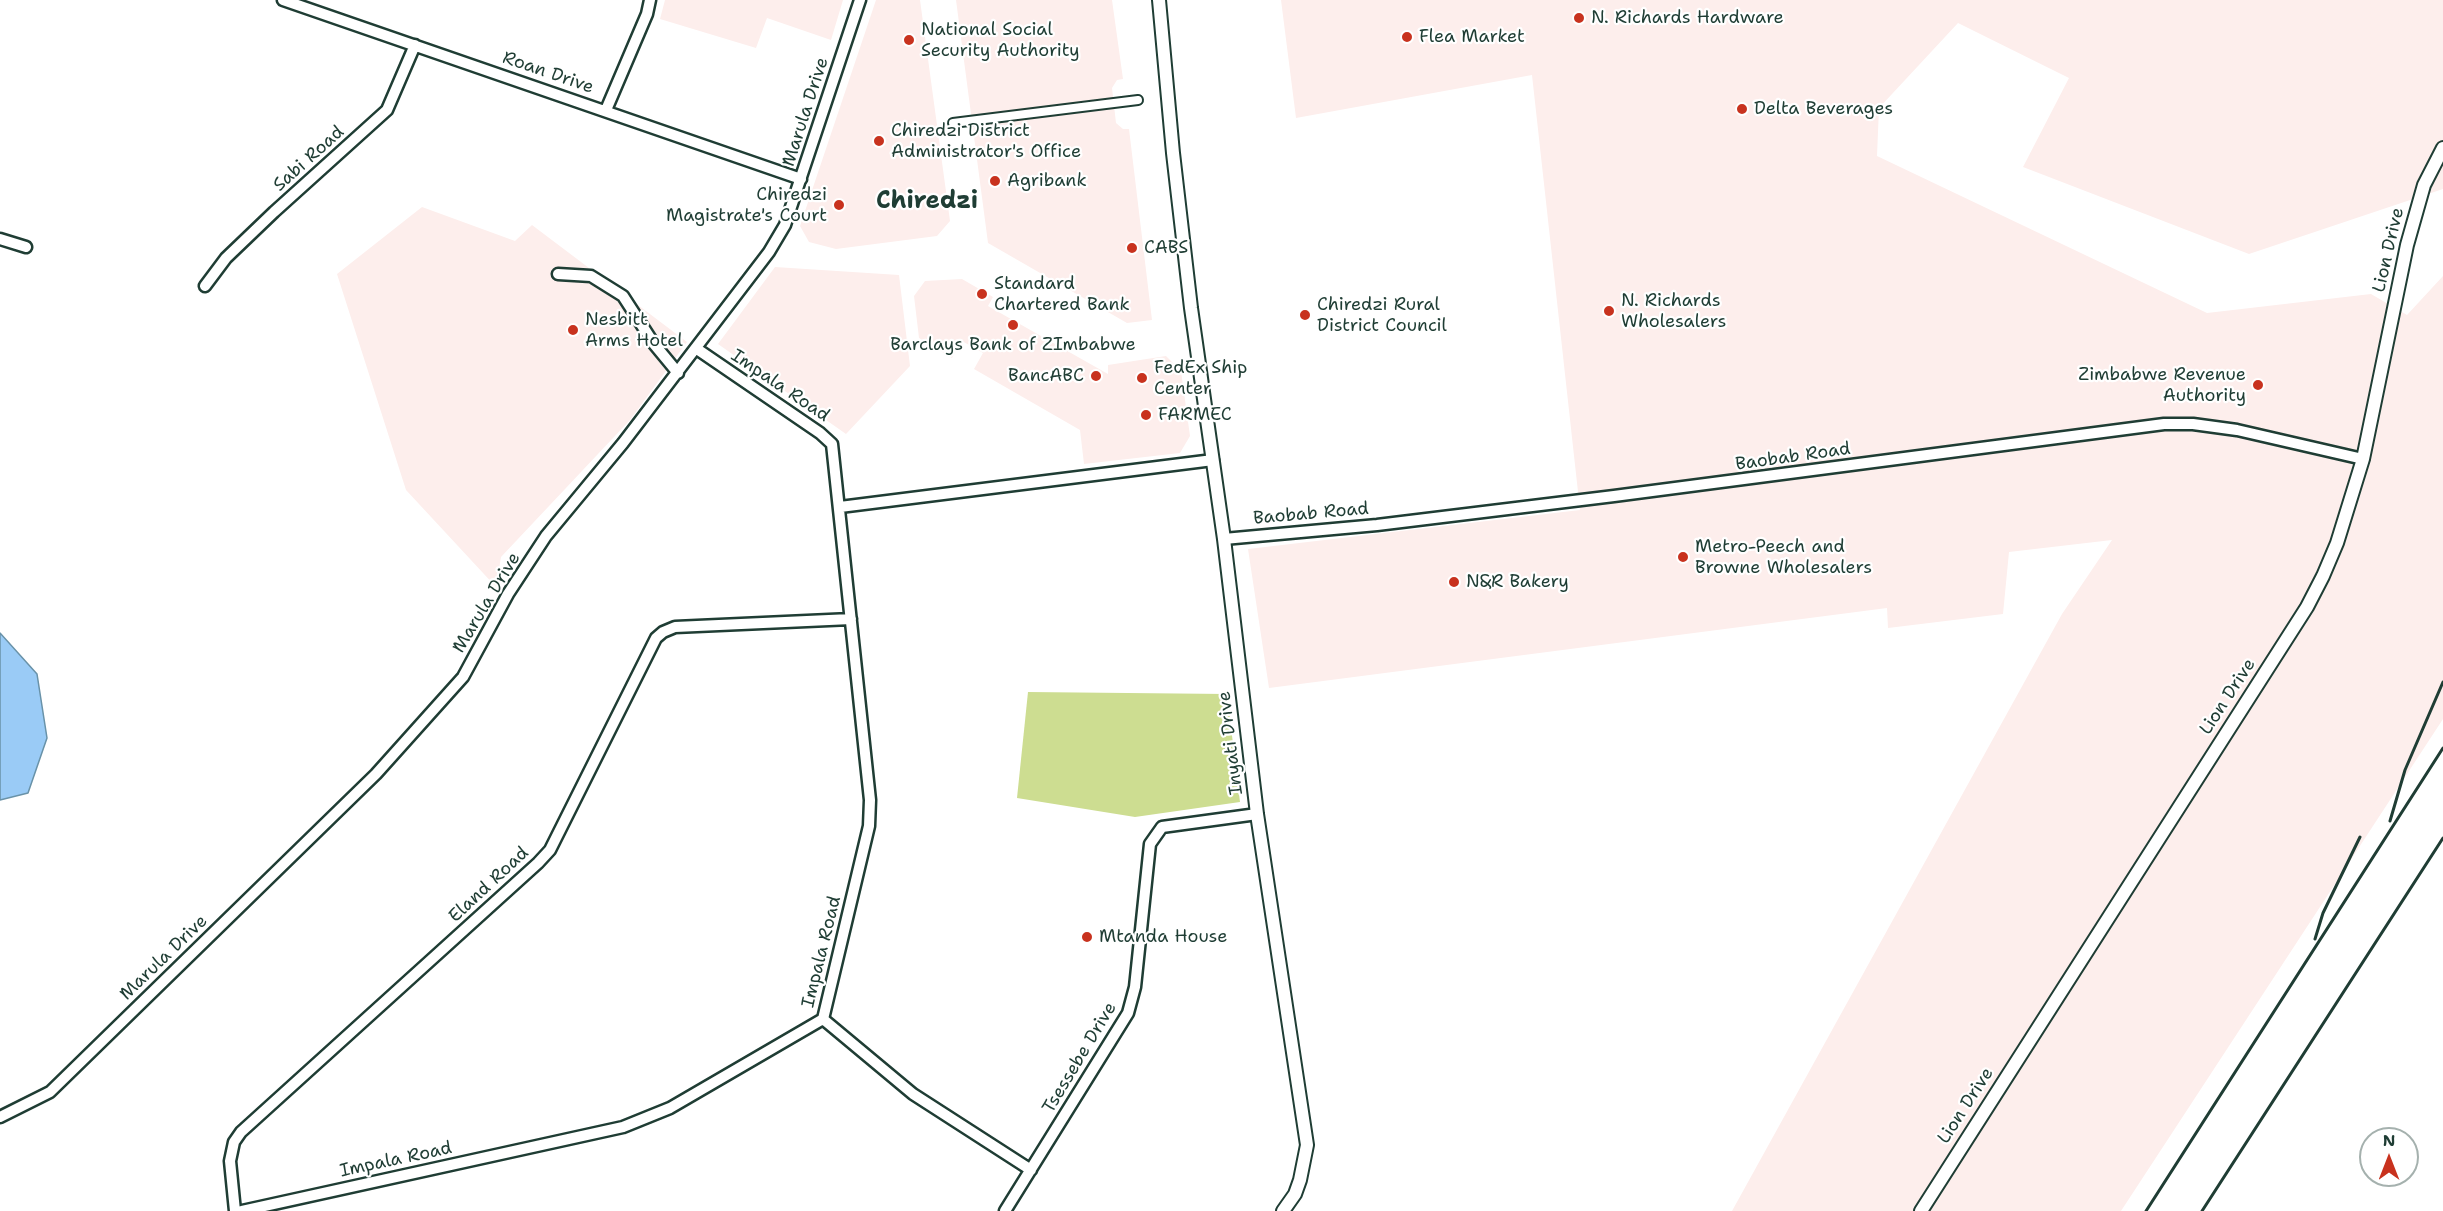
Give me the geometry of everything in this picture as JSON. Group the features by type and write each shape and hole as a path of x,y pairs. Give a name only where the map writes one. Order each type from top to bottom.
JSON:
{"street":[{"name":"Roan Drive","path":"284,0 801,179"},
{"path":"606,110 647,14 650,0"},
{"name":"Marula Drive","path":"0,1117 50,1092 376,774 463,677 508,594 546,536 697,349 770,252 785,225 860,0"},
{"name":"Inyati Drive","path":"1159,0 1187,266 1224,539 1257,814 1307,1145 1295,1194 1283,1211"},
{"name":"Sabi Road","path":"205,286 226,258 387,110 415,45"},
{"path":"953,123 1138,100"},
{"name":"Lion Drive","path":"1921,1211 2307,608 2337,543 2363,459 2407,245 2424,185 2443,148"},
{"path":"0,238 26,247"},
{"path":"558,274 591,276 623,296 654,344 678,373"},
{"name":"Impala Road","path":"242,1211 623,1127 670,1108 823,1019 869,826 870,800 832,444 697,349"},
{"name":"Baobab Road","path":"1224,539 1377,525 1602,498 2164,424 2193,424 2237,430 2363,459"},
{"path":"840,507 1213,460"},
{"name":"Eland Road","path":"235,1211 230,1161 234,1142 241,1132 550,850 656,638 675,627 851,619"},
{"name":"Tsessebe Drive","path":"1005,1211 1128,1013 1135,987 1150,844 1162,827 1257,814"},
{"path":"823,1019 913,1094 1031,1170"}],"shaded area":[{"path":"665,0 843,0 831,40 767,18 756,48 660,19"},
{"path":"876,0 920,0 950,221 937,236 836,249 809,242 800,226"},
{"path":"956,0 1112,0 1123,79 1117,80 1112,88 1116,123 1123,129 1129,129 1152,320 1127,323 988,243"},
{"path":"1281,0 2443,0 2443,189 2249,254 2023,167 2069,78 1958,23 1879,108 1877,156 2207,313 2371,294 2407,315 2443,276 2443,719 2121,1211 1732,1211 2062,614 2112,540 2009,552 2003,614 1888,628 1887,608 1269,688 1248,549 1580,510 1532,75 1296,118"},
{"path":"422,207 515,241 532,225 687,342 630,420 501,557 496,587 406,490 337,274"},
{"path":"775,267 899,275 910,366 846,434 718,344"},
{"path":"962,279 993,297 988,306 1108,374 1108,365 1166,356 1181,371 1190,436 1180,453 1084,464 1080,430 974,369 983,353 962,341 952,358 919,338 914,296 925,281"}],"green space":[{"path":"1028,692 1227,694 1240,802 1135,817 1017,798"}],"water":[{"path":"0,633 37,674 47,738 28,793 0,800"}],"railway":[{"path":"2390,821 2405,770 2443,682"},
{"path":"2146,1211 2443,748"},
{"path":"2315,939 2323,913 2360,837"},
{"path":"2202,1211 2443,838"}],"place":[{"name":"N. Richards Hardware","path":"1579,18"},
{"name":"Flea Market","path":"1407,37"},
{"name":"National Social Security Authority","path":"909,40"},
{"name":"Delta Beverages","path":"1742,109"},
{"name":"Chiredzi District Administrator's Office","path":"879,141"},
{"name":"Agribank","path":"995,181"},
{"name":"Chiredzi Magistrate's Court","path":"839,205"},
{"name":"CABS","path":"1132,248"},
{"name":"Standard Chartered Bank","path":"982,294"},
{"name":"N. Richards Wholesalers","path":"1609,311"},
{"name":"Chiredzi Rural District Council","path":"1305,315"},
{"name":"Barclays Bank of ZImbabwe","path":"1013,325"},
{"name":"Nesbitt Arms Hotel","path":"573,330"},
{"name":"BancABC","path":"1096,376"},
{"name":"FedEx Ship Center","path":"1142,378"},
{"name":"Zimbabwe Revenue Authority","path":"2258,385"},
{"name":"FARMEC","path":"1146,415"},
{"name":"Metro-Peech and Browne Wholesalers","path":"1683,557"},
{"name":"N&R Bakery","path":"1454,582"},
{"name":"Mtanda House","path":"1087,937"}],"district":[{"name":"Chiredzi","path":"927,202"}]}
